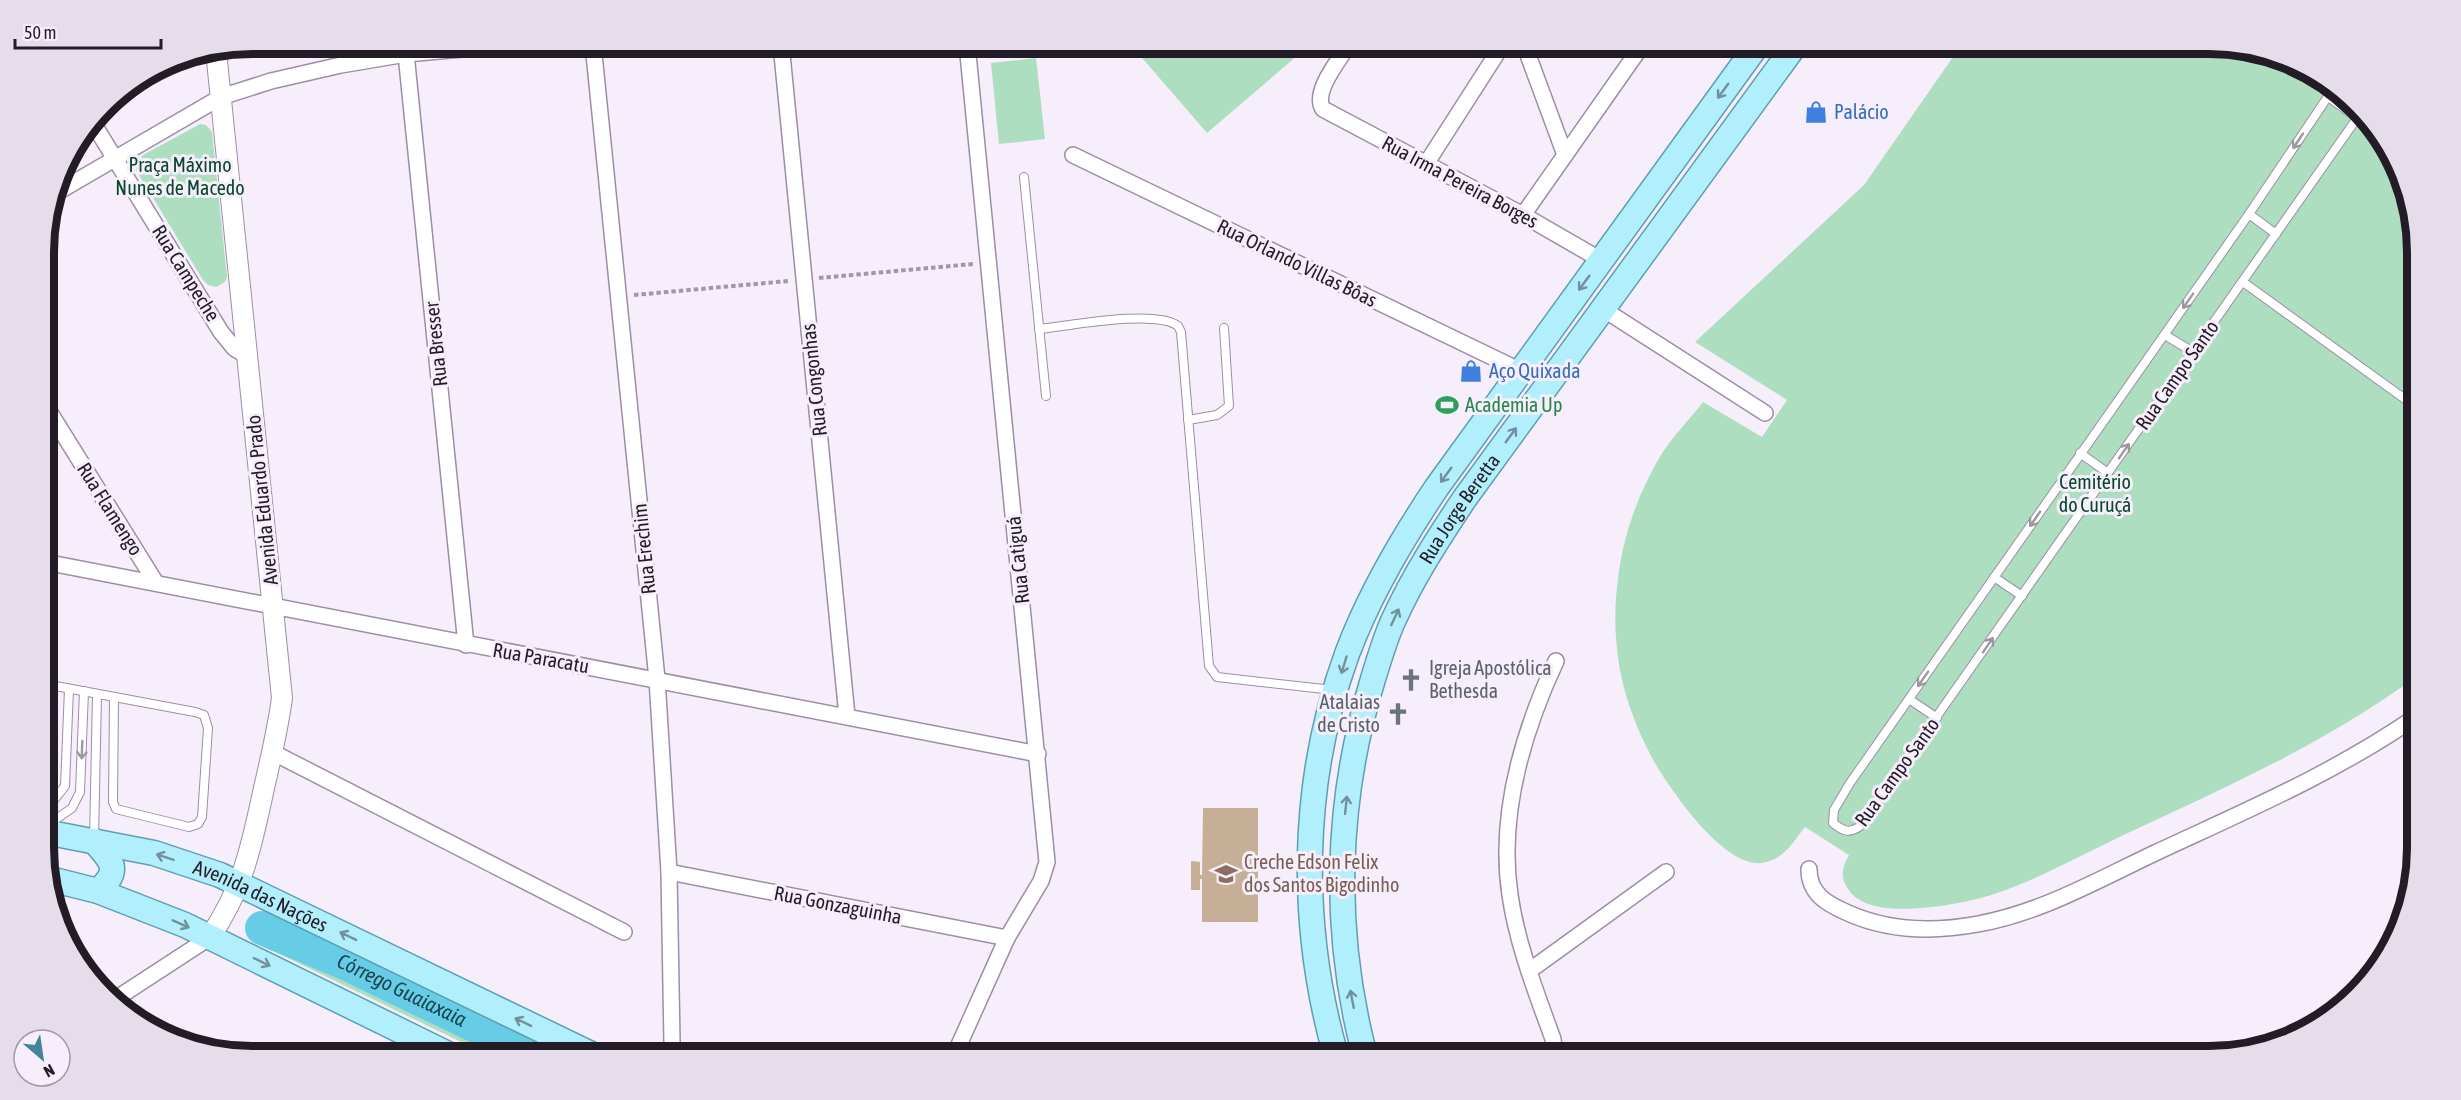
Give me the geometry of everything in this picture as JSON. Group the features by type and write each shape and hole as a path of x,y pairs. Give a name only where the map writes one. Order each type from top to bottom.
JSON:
{"main road":[{"name":"Rua Jorge Beretta","path":"1334,1046 1321,994 1313,946 1310,847 1321,749 1347,654 1367,606 1406,534 1437,487 1751,54"},
{"name":"Rua Jorge Beretta","path":"1363,1046 1350,988 1342,896 1342,849 1353,755 1363,710 1393,621 1439,537 1789,54"},
{"name":"Avenida das Nações","path":"54,831 154,853 220,875 574,1046"},
{"path":"94,841 109,858 113,870 110,880 98,891"},
{"path":"58,881 98,891 185,925 421,1046"}],"street":[{"path":"65,187 221,97 271,81 386,54"},
{"name":"Rua Bresser","path":"407,54 466,645"},
{"name":"Rua Erechim","path":"594,54 657,679 669,872 671,1046"},
{"name":"Rua Congonhas","path":"782,54 847,716"},
{"name":"Rua Catiguá","path":"958,1046 1007,938 1041,881 1047,862 967,54"},
{"name":"Rua Irma Pereira Borges","path":"1344,54 1321,90 1320,103 1329,113 1523,215 1601,260"},
{"path":"1426,164 1497,54"},
{"path":"1528,54 1565,155"},
{"path":"1523,215 1636,54"},
{"name":"Avenida Eduardo Prado","path":"209,938 219,925 248,862 282,698 217,58"},
{"name":"Rua Campeche","path":"97,130 221,332 234,348 247,356"},
{"name":"Rua Orlando Villas Bôas","path":"1073,155 1521,372"},
{"path":"1603,309 1765,413"},
{"name":"Rua Flamengo","path":"54,419 156,583"},
{"name":"Rua Paracatu","path":"54,564 1038,754"},
{"path":"1554,1046 1529,971 1510,894 1507,866 1510,812 1531,720 1556,661"},
{"path":"1809,870 1809,882 1814,891 1835,908 1858,918 1887,926 1956,928 2000,919 2068,894 2313,779 2367,750 2407,723"},
{"path":"272,752 624,932"},
{"name":"Rua Gonzaguinha","path":"669,872 1007,938"},
{"path":"1529,971 1666,872"},
{"path":"121,996 209,938"}],"lane":[{"name":"Rua Campo Santo","path":"2329,95 2165,335 2080,453 1834,810 1832,820 1836,826 1852,832 1859,827 2356,120"},
{"path":"1024,177 1046,396"},
{"path":"2248,214 2276,234"},
{"path":"2242,282 2407,401"},
{"path":"1039,329 1139,318 1173,322 1180,332 1207,647 1212,672 1217,677 1336,690"},
{"path":"1188,420 1217,415 1228,406 1224,328"},
{"path":"2165,335 2193,352"},
{"path":"2080,453 2108,473"},
{"path":"1994,577 2022,596"},
{"path":"54,686 84,691 201,714 206,717 208,728 202,817 198,824 189,827 116,809 113,802 114,697"},
{"path":"54,800 64,786 69,689"},
{"path":"54,822 72,808 80,792 84,691"},
{"path":"94,841 97,694"},
{"path":"1909,699 1937,718"}],"green space":[{"path":"1139,54 1299,54 1207,133"},
{"name":"Cemitério do Curuçá","path":"1955,54 2209,54 2234,56 2285,69 2329,95 2349,112 2366,132 2392,176 2405,227 2407,252 2407,683 2348,722 2278,761 2036,878 1977,899 1913,909 1878,907 1864,902 1853,895 1844,880 1844,866 1849,855 1805,827 1781,855 1761,863 1747,861 1731,853 1716,841 1686,808 1655,763 1630,707 1621,675 1615,620 1620,563 1633,515 1645,484 1666,448 1703,402 1762,437 1787,400 1695,342 1864,185"},
{"path":"1036,58 1045,139 999,144 991,63"},
{"name":"Praça Máximo Nunes de Macedo","path":"200,124 206,125 212,132 227,277 225,282 216,287 208,285 203,280 136,170 137,163 143,155"},
{"path":"261,938 328,963 501,1046 469,1046 259,944"}],"building":[{"path":"1203,808 1258,808 1258,922 1202,922 1202,879 1200,879 1200,890 1191,890 1191,861 1200,862 1200,875 1202,875"}],"waterway":[{"name":"Córrego Guaiaxaia","path":"262,928 343,962 517,1046"}],"place":[{"name":"Palácio","path":"1816,112"},
{"name":"Aço Quixada","path":"1471,371"},
{"name":"Academia Up","path":"1447,405"},
{"name":"Igreja Apostólica Bethesda","path":"1411,680"},
{"name":"Atalaias de Cristo","path":"1398,714"},
{"name":"Creche Edson Felix dos Santos Bigodinho","path":"1226,874"}]}
